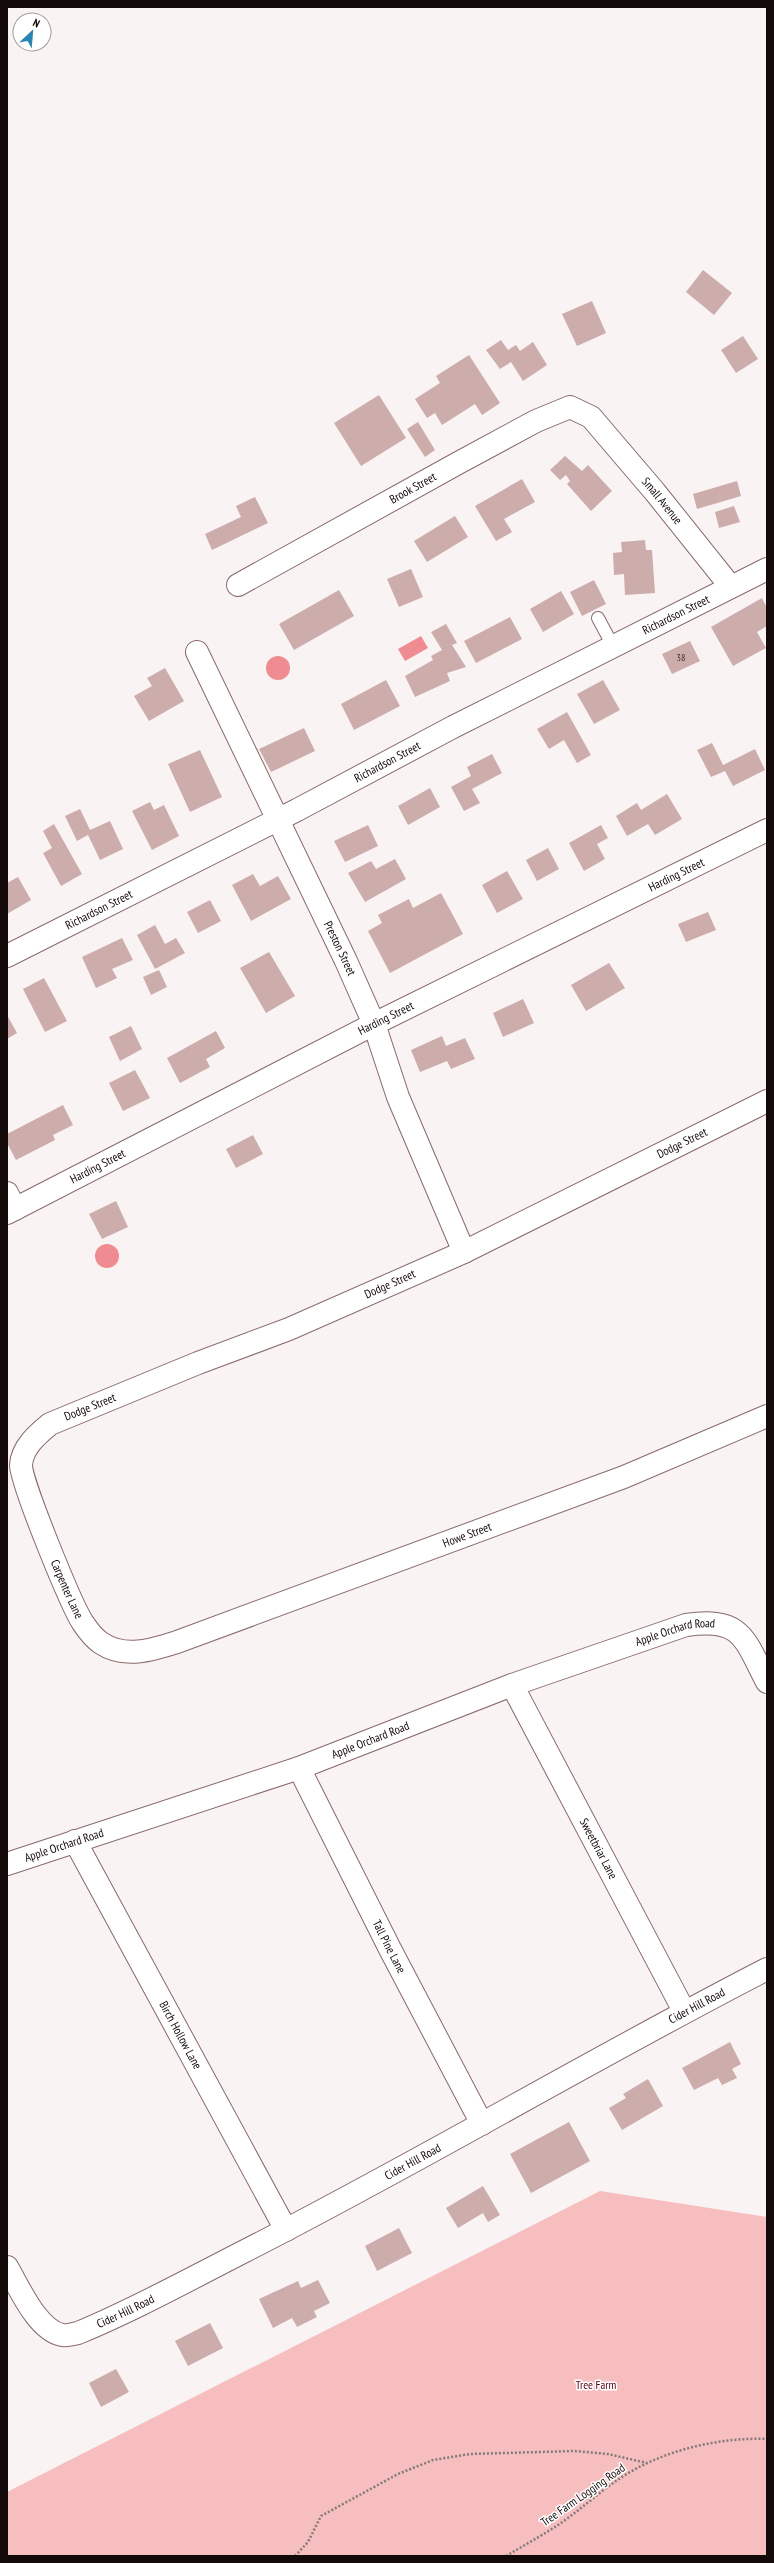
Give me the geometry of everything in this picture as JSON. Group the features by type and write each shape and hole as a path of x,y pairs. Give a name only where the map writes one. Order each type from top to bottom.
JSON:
{"street":[{"name":"Brook Street","path":"238,585 550,414 570,407 591,418"},
{"name":"Small Avenue","path":"591,418 656,492 731,586"},
{"name":"Richardson Street","path":"7,956 767,568"},
{"name":"Preston Street","path":"197,652 276,820 346,961 374,1024 398,1097 464,1252"},
{"name":"Harding Street","path":"10,1205 767,830"},
{"name":"Dodge Street","path":"21,1464 32,1440 50,1424 198,1363 289,1329 464,1252 767,1101"},
{"name":"Howe Street","path":"165,1646 624,1477 767,1416"},
{"name":"Carpenter Lane","path":"21,1464 28,1491 72,1602 83,1624 100,1643 120,1652 145,1652 165,1646"},
{"name":"Apple Orchard Road","path":"7,1864 299,1768 512,1686 686,1625 704,1622 732,1627 743,1637 767,1682"},
{"name":"Sweetbriar Lane","path":"512,1686 684,2011"},
{"name":"Tall Pine Lane","path":"299,1768 390,1950 482,2124"},
{"name":"Birch Hollow Lane","path":"75,1841 286,2230"},
{"name":"Cider Hill Road","path":"7,2267 38,2318 52,2331 63,2335 78,2333 100,2324 286,2230 482,2124 684,2011 767,1969"}],"lane":[{"path":"598,618 613,646"}],"path":[{"name":"Tree Farm Logging Road","path":"506,2556 559,2524 620,2479 647,2463 704,2444 750,2439 767,2440"},
{"path":"295,2556 308,2542 321,2516 398,2474 433,2460 470,2454 575,2451 608,2454 647,2463"}],"green space":[{"name":"Tree Farm","path":"600,2191 767,2217 767,2556 7,2556 7,2492"}],"shaded area":[{"path":"421,636 428,648 405,661 398,649"},
{"path":"278,656 287,659 290,668 287,677 278,680 269,677 266,668 269,659"},
{"path":"107,1244 115,1248 119,1256 115,1264 107,1268 99,1264 95,1256 99,1248"}],"building":[{"path":"703,270 732,293 714,315 686,292"},
{"path":"592,301 606,333 577,346 562,314"},
{"path":"743,336 758,359 736,373 721,350"},
{"path":"501,340 508,350 516,345 520,351 533,342 547,365 523,381 511,362 500,369 486,350"},
{"path":"469,355 500,403 482,415 475,404 442,425 435,413 427,418 415,399 440,383 436,376"},
{"path":"379,395 406,438 361,466 334,423"},
{"path":"418,422 435,450 425,457 407,429"},
{"path":"565,456 582,471 588,465 612,491 591,511 567,484 570,481 566,475 560,480 550,470"},
{"path":"522,479 535,502 504,519 512,532 496,541 475,506"},
{"path":"737,481 741,496 697,509 693,494"},
{"path":"255,497 268,523 212,550 205,534 241,517 236,506"},
{"path":"734,506 740,522 719,528 715,512"},
{"path":"455,516 468,537 427,562 414,541"},
{"path":"645,540 646,550 652,550 655,593 625,595 624,574 614,575 613,553 622,552 621,542"},
{"path":"411,569 423,597 399,607 387,579"},
{"path":"594,580 606,604 582,616 570,592"},
{"path":"339,590 354,616 294,650 279,624"},
{"path":"561,591 574,614 543,632 530,609"},
{"path":"762,598 767,608 767,626 757,632 766,648 733,666 711,627"},
{"path":"510,617 522,639 476,663 464,641"},
{"path":"446,624 457,643 452,645 466,667 447,673 450,681 415,697 405,676 433,660 431,656 442,650 431,632"},
{"path":"690,641 700,661 672,674 662,654"},
{"path":"165,668 184,701 149,721 134,696 152,686 147,678"},
{"path":"386,680 400,706 354,730 341,704"},
{"path":"603,680 620,710 594,724 577,694"},
{"path":"567,712 591,755 577,763 564,740 549,749 537,729"},
{"path":"304,728 315,751 271,772 259,749"},
{"path":"712,743 723,765 755,749 765,770 733,786 725,771 711,777 697,750"},
{"path":"200,750 222,797 190,812 168,764"},
{"path":"492,754 502,773 472,789 480,803 464,811 451,787 471,776 467,767"},
{"path":"430,788 440,807 408,825 398,806"},
{"path":"667,794 682,819 655,835 648,824 627,836 616,816 637,803 641,810"},
{"path":"150,802 154,810 164,805 179,836 152,850 132,811"},
{"path":"80,809 90,830 110,821 123,849 100,860 88,835 77,841 65,816"},
{"path":"54,824 82,874 61,886 43,853 52,848 43,831"},
{"path":"368,825 378,846 345,862 334,841"},
{"path":"601,825 608,838 597,844 605,859 584,871 569,843"},
{"path":"548,848 559,869 537,881 526,860"},
{"path":"395,859 406,879 365,902 348,873 371,861 376,869"},
{"path":"507,871 523,899 497,913 482,885"},
{"path":"253,874 260,886 278,876 291,899 251,921 232,885"},
{"path":"18,877 31,900 7,914 7,883"},
{"path":"441,893 463,934 390,973 368,931 382,923 378,915 409,899 413,908"},
{"path":"210,900 221,921 198,933 187,912"},
{"path":"708,912 716,930 686,942 678,924"},
{"path":"155,925 165,944 176,938 185,953 155,969 137,935"},
{"path":"122,938 133,960 112,969 117,978 96,988 82,957"},
{"path":"269,952 295,996 266,1013 240,968"},
{"path":"609,963 625,988 586,1011 571,985"},
{"path":"159,970 167,987 151,995 143,977"},
{"path":"44,978 67,1021 45,1032 23,989"},
{"path":"523,999 534,1023 503,1037 493,1013"},
{"path":"7,1015 17,1033 7,1039"},
{"path":"131,1026 142,1049 120,1061 109,1037"},
{"path":"216,1031 225,1048 206,1059 210,1067 180,1083 167,1058"},
{"path":"442,1036 446,1046 465,1038 475,1059 451,1069 447,1061 420,1072 411,1050"},
{"path":"135,1070 150,1098 123,1111 109,1083"},
{"path":"63,1105 73,1125 53,1135 55,1140 16,1160 7,1143 7,1134"},
{"path":"253,1135 263,1154 236,1168 226,1149"},
{"path":"116,1201 128,1227 102,1239 89,1214"},
{"path":"730,2042 741,2064 732,2069 737,2078 722,2085 718,2078 694,2090 682,2068"},
{"path":"648,2079 663,2106 622,2130 609,2108 626,2098 623,2094"},
{"path":"569,2122 590,2161 531,2193 510,2154"},
{"path":"483,2186 500,2215 488,2222 483,2213 458,2228 446,2208"},
{"path":"399,2228 412,2253 377,2271 365,2246"},
{"path":"318,2280 330,2303 314,2311 317,2317 297,2327 292,2318 273,2328 259,2299 298,2281 301,2288"},
{"path":"210,2323 223,2348 188,2366 175,2341"},
{"path":"116,2369 129,2392 101,2407 89,2383"}]}
